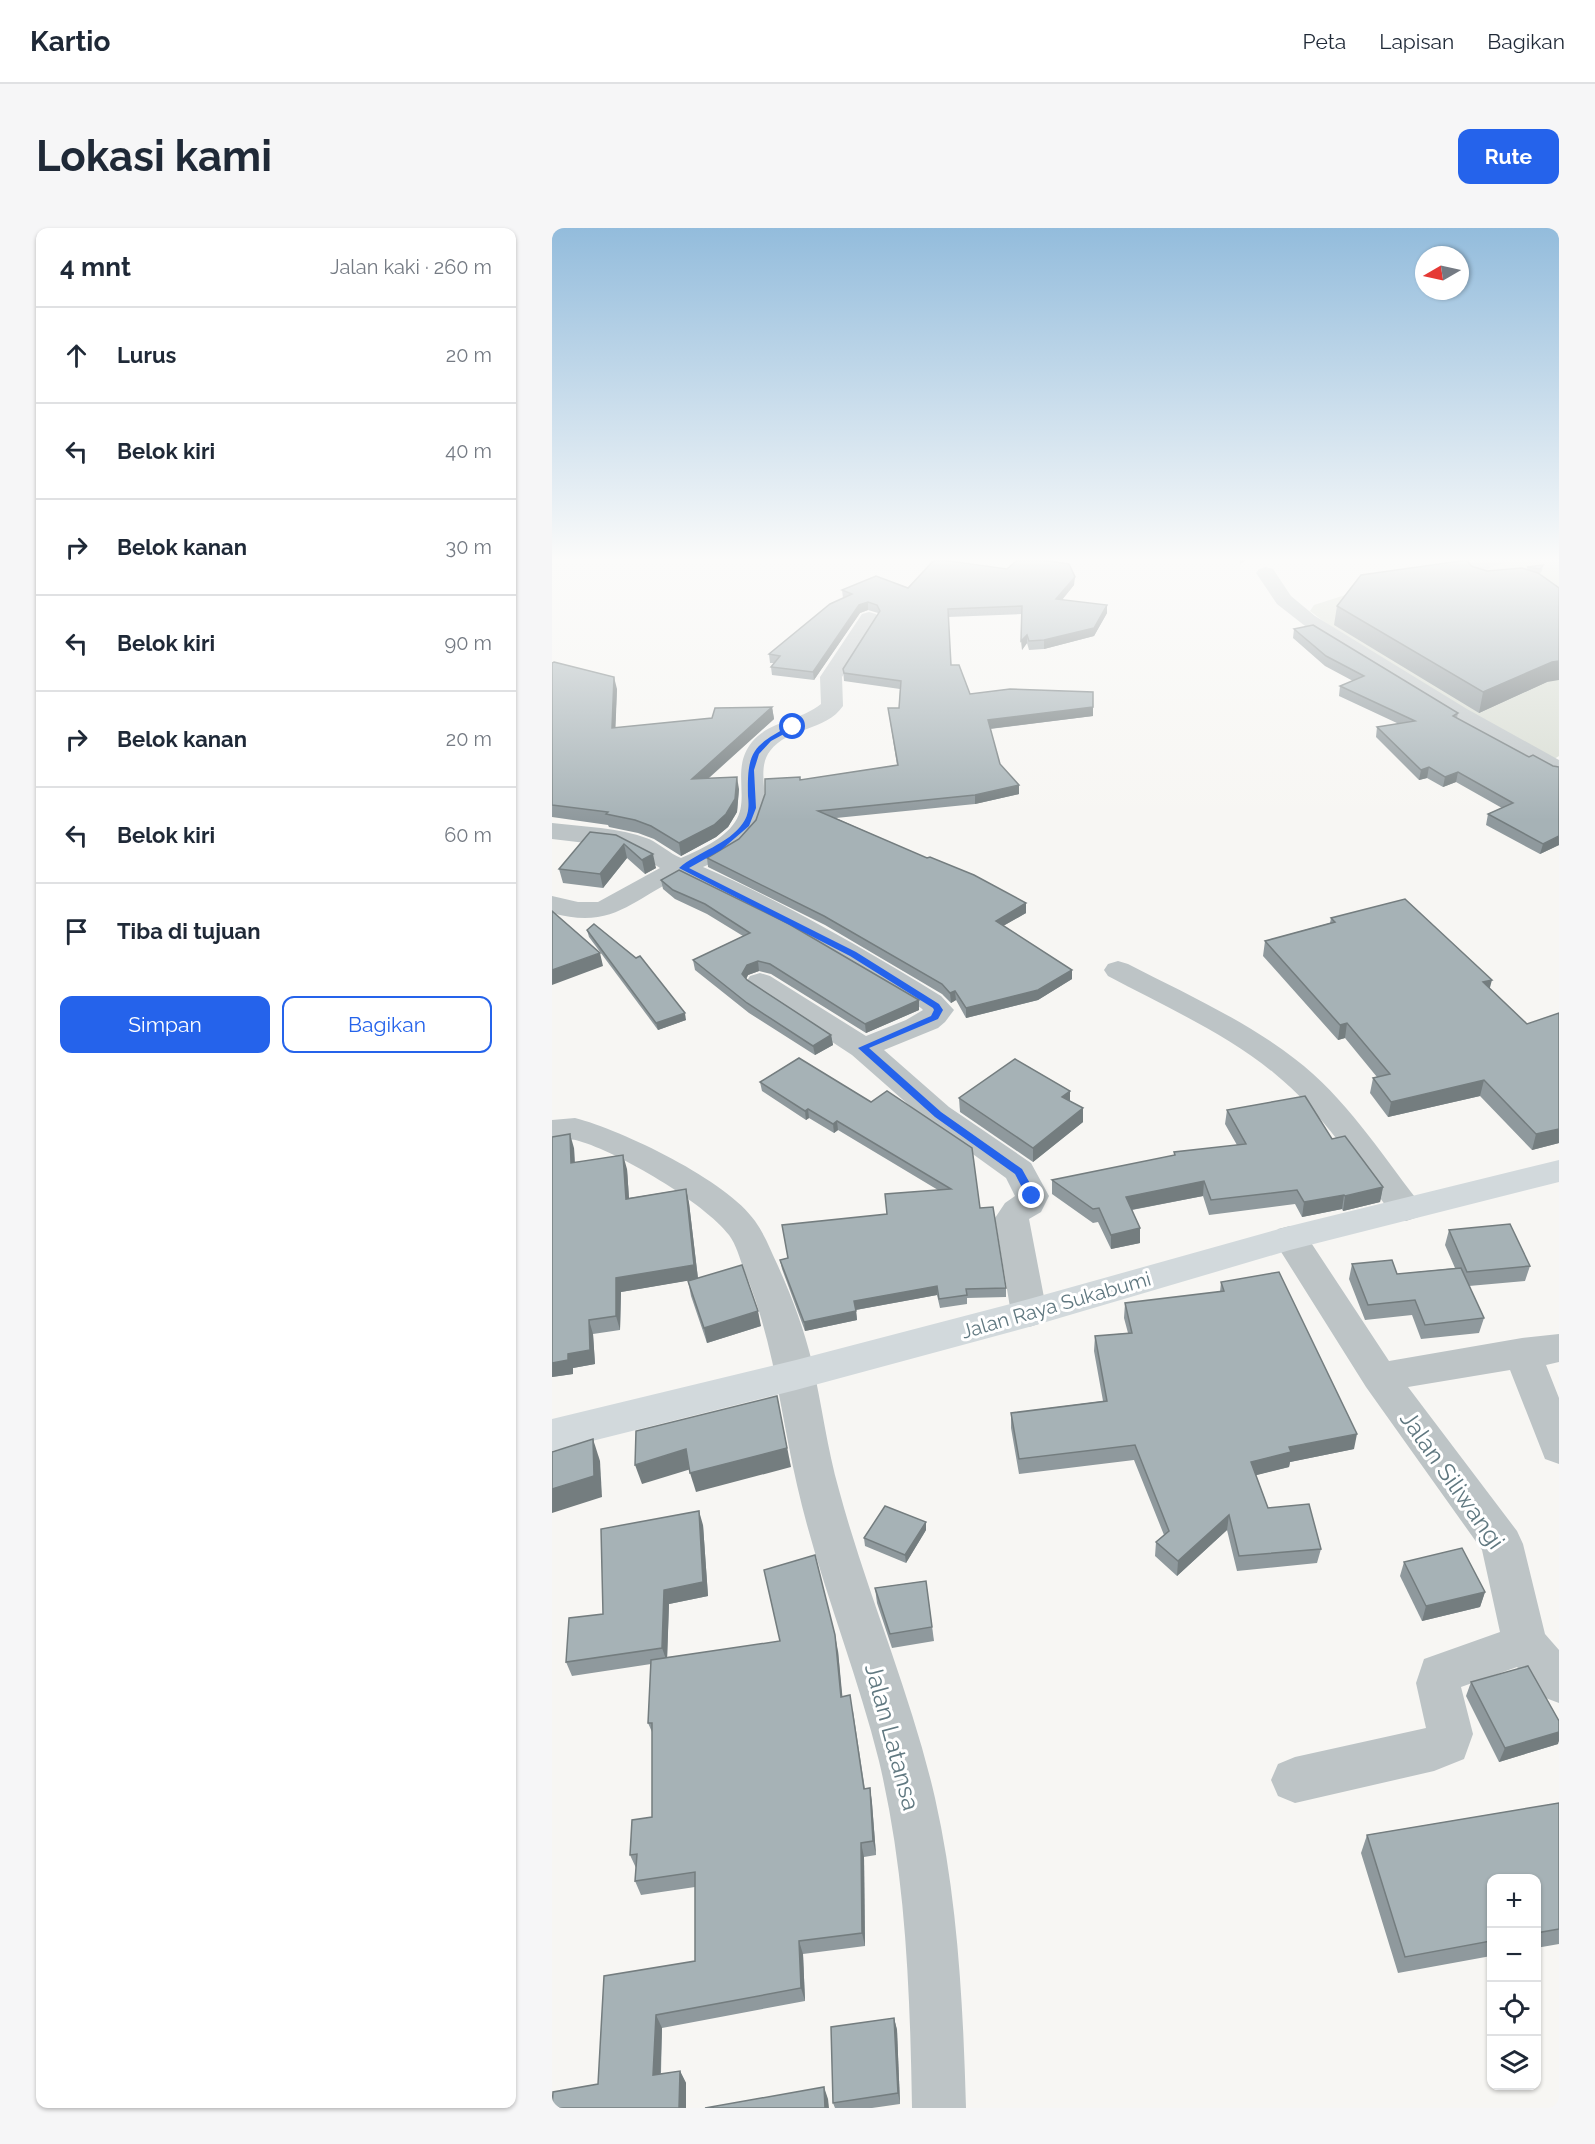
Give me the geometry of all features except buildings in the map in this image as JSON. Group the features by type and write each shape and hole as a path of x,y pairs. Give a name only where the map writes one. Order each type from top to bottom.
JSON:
{"highway":[{"name":"Jalan Raya Sukabumi","path":"552,1435 796,1376 1029,1313 1290,1238 1559,1171"}],"street":[{"path":"552,904 566,910 605,908 624,901 650,883 718,848 747,824 753,808 751,770 756,753 774,736 818,717 832,706 831,676 851,645"},
{"path":"1346,645 1420,692 1559,769"},
{"path":"552,831 641,844 656,852 664,860 853,954 931,1002 939,1010 935,1018 863,1048"},
{"path":"1118,970 1228,1029 1285,1066 1333,1112 1406,1209"},
{"path":"760,982 863,1048 938,1114 1019,1172 1032,1200 1017,1211 1012,1218 1029,1313"},
{"name":"Jalan Latansa","path":"552,1131 574,1129 585,1131 622,1148 688,1184 718,1204 740,1225 769,1286 796,1376 804,1433 819,1491 888,1715 914,1817 924,1868 932,1935 938,2025 939,2108"},
{"name":"Jalan Siliwangi","path":"1290,1238 1379,1377 1502,1544 1526,1644 1559,1683"},
{"path":"1379,1377 1522,1352 1559,1348"},
{"path":"1522,1352 1559,1448"},
{"path":"1295,1780 1434,1749 1448,1743 1451,1733 1439,1695 1437,1683 1440,1674 1526,1644"}],"shaded area":[{"path":"1359,645 1559,645 1559,756 1551,761"}],"route":[{"path":"793,727 768,740 756,753 751,770 753,808 747,824 718,848 683,868 853,954 936,1006 939,1010 935,1018 863,1048 938,1114 1019,1172 1032,1196"}]}
